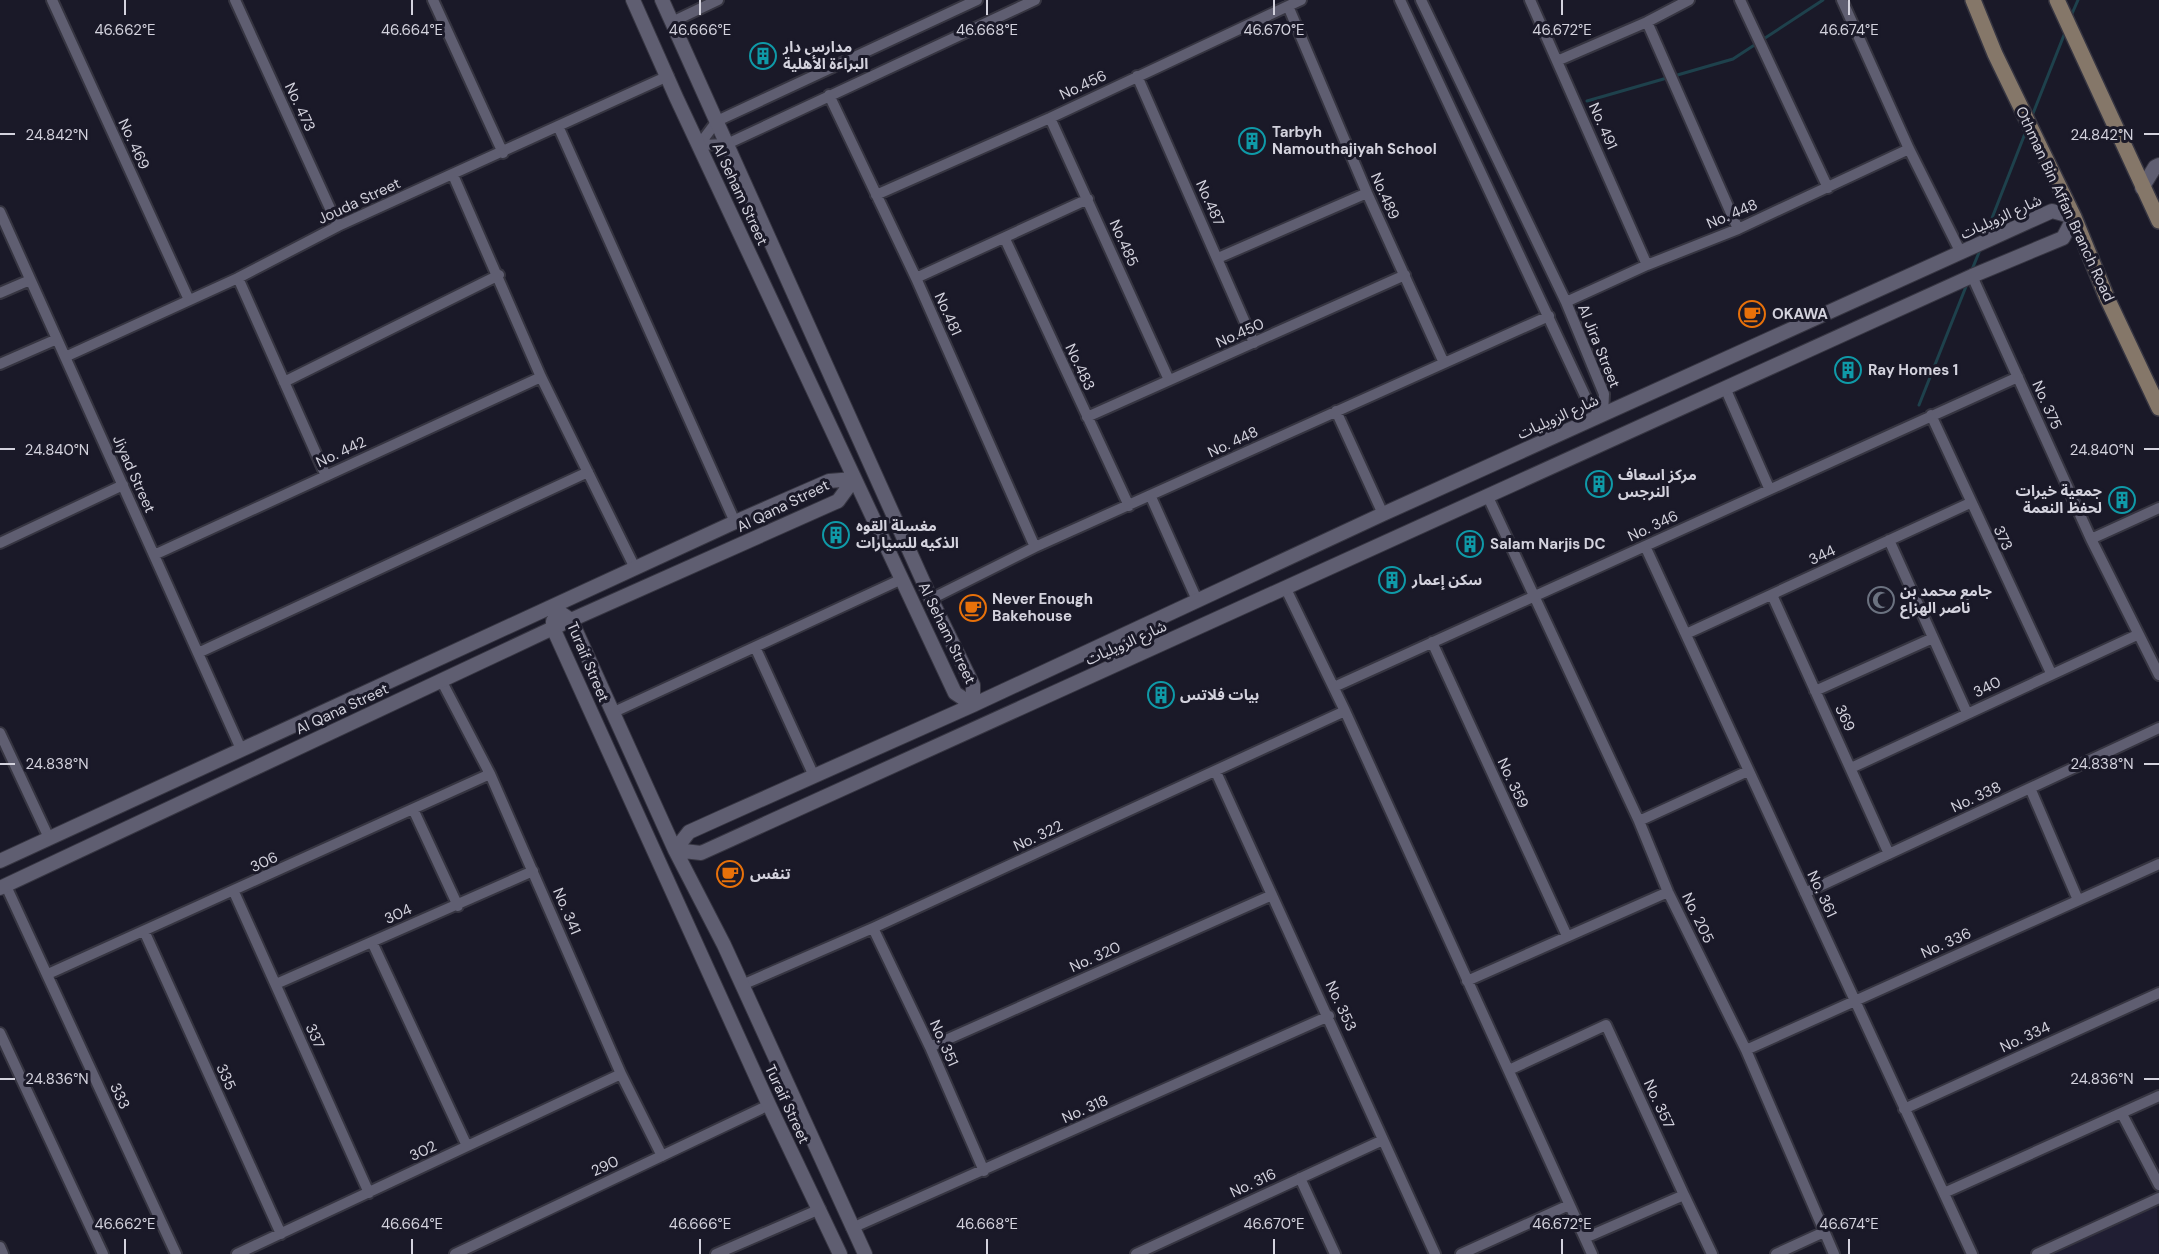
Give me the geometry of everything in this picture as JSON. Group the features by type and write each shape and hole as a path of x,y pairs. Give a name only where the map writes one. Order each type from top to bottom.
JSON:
{"main road":[{"name":"Othman Bin Affan Branch Road","path":"1973,0 1995,54 2074,218 2107,298 2159,408"},
{"path":"2057,0 2159,221"},
{"path":"2107,298 2159,384"}],"street":[{"name":"No. 469","path":"52,0 189,300"},
{"name":"No. 473","path":"235,0 338,226"},
{"path":"433,0 502,153"},
{"name":"Al Seham Street","path":"633,0 955,693 973,705"},
{"name":"Al Seham Street","path":"662,0 931,599 973,685 973,705"},
{"path":"672,22 718,0"},
{"path":"699,145 717,121 977,0"},
{"path":"699,145 727,144 1035,0"},
{"name":"No.456","path":"876,195 1050,118 1301,0"},
{"name":"Al Jira Street","path":"1400,0 1588,402 1603,415"},
{"name":"Al Jira Street","path":"1421,0 1566,303 1604,394 1603,415"},
{"name":"No. 491","path":"1530,0 1647,265"},
{"path":"1557,61 1647,22 1689,0"},
{"path":"1740,0 1828,188"},
{"path":"1842,0 1909,149 1962,253"},
{"name":"No.489","path":"1288,6 1367,193 1444,363"},
{"path":"1647,22 1738,229"},
{"name":"Jouda Street","path":"65,357 238,278 338,226 668,76"},
{"name":"No.487","path":"1137,76 1254,344"},
{"name":"No.481","path":"829,95 916,278 1035,547"},
{"name":"No.485","path":"1050,118 1168,380"},
{"path":"558,126 735,522"},
{"name":"No. 448","path":"1566,303 1647,265 1738,229 1909,149"},
{"path":"2142,188 2155,167 2159,165"},
{"path":"453,175 499,275 541,377 635,568"},
{"path":"2142,188 2159,183"},
{"path":"1218,258 1367,193"},
{"path":"916,278 1088,199"},
{"name":"شارع الزويليات","path":"2052,211 2074,218 2063,238 1972,276 1726,390 701,853 675,850 689,832 973,705 1383,514 2052,211"},
{"name":"Jiyad Street","path":"0,212 241,749"},
{"name":"No.483","path":"1005,239 1129,506"},
{"path":"284,382 499,275"},
{"name":"No.450","path":"1087,417 1405,275"},
{"name":"No. 375","path":"1972,276 2091,538 2137,635 2159,675"},
{"path":"238,278 326,476"},
{"path":"0,293 30,280"},
{"name":"No. 448","path":"931,599 1035,547 1549,316"},
{"path":"0,364 57,339"},
{"name":"No. 442","path":"154,555 541,377"},
{"name":"No. 346","path":"1334,687 2018,377"},
{"path":"1726,390 1769,488"},
{"path":"1336,411 1383,514"},
{"name":"373","path":"1931,415 2051,673"},
{"path":"198,652 588,472"},
{"name":"Al Qana Street","path":"0,861 735,522 829,481 854,479"},
{"name":"Al Qana Street","path":"3,887 553,628 838,501 854,479"},
{"path":"0,543 123,486"},
{"path":"1151,496 1197,600"},
{"name":"No. 205","path":"1488,497 1639,821 1668,892 1746,1050 1834,1254"},
{"name":"344","path":"1686,633 1970,503"},
{"path":"2091,538 2159,508"},
{"path":"1889,540 1967,713"},
{"name":"No. 361","path":"1645,546 1972,1254"},
{"path":"614,712 902,579"},
{"path":"1286,589 1334,687 1592,1254"},
{"name":"369","path":"1772,595 1889,854"},
{"name":"Turaif Street","path":"552,607 571,620 675,850 742,985 865,1254"},
{"name":"Turaif Street","path":"552,607 553,628 769,1105 840,1254"},
{"name":"340","path":"1851,768 2051,673 2137,635"},
{"path":"1815,691 1933,638"},
{"name":"No. 359","path":"1432,642 1567,936"},
{"path":"755,647 814,776"},
{"name":"No. 341","path":"441,680 490,774 621,1074 662,1155"},
{"name":"No. 322","path":"742,985 873,928 1345,711"},
{"name":"No. 338","path":"1805,893 2159,728"},
{"path":"0,733 49,838"},
{"path":"1639,821 1748,771"},
{"name":"No. 353","path":"1216,772 1329,1016 1435,1254"},
{"name":"306","path":"48,974 145,933 490,774"},
{"path":"2030,788 2078,900"},
{"path":"413,809 457,905"},
{"name":"No. 336","path":"1746,1050 2159,864"},
{"name":"304","path":"276,984 533,871"},
{"name":"333","path":"3,887 48,974 176,1254"},
{"name":"337","path":"234,892 369,1192"},
{"path":"1467,981 1668,892"},
{"name":"No. 320","path":"930,1047 1272,895"},
{"name":"No. 351","path":"873,928 930,1047 984,1172"},
{"name":"335","path":"145,933 280,1234"},
{"path":"372,942 467,1146"},
{"name":"No. 334","path":"1904,1109 2159,993"},
{"name":"No. 318","path":"852,1228 984,1172 1329,1016"},
{"name":"No. 357","path":"1509,1070 1606,1025 1684,1195"},
{"path":"2,1035 101,1254"},
{"name":"302","path":"237,1254 621,1074"},
{"path":"1944,1193 2159,1096"},
{"name":"290","path":"455,1254 769,1105"},
{"path":"2122,1114 2155,1163 2159,1185"},
{"name":"No. 316","path":"1136,1254 1383,1140"},
{"path":"1300,1178 1335,1254"},
{"path":"1585,1238 1684,1195 1712,1254"},
{"path":"2037,1254 2159,1198"},
{"path":"1461,1254 1569,1205"},
{"path":"716,1254 820,1209"},
{"path":"1776,1254 1824,1232"},
{"path":"0,1247 3,1254"}],"shaded area":[{"path":"2157,1204 2159,1254 2054,1254"}],"waterway":[{"path":"1587,101 1733,59 1823,0"},
{"path":"2071,16 2078,0"},
{"path":"2032,116 2066,30"},
{"path":"1985,236 2026,131"},
{"path":"1971,272 1980,250"},
{"path":"1919,405 1967,284"}],"place":[{"name":"مدارس دار البراءة الأهلية","path":"763,56"},
{"name":"Tarbyh Namouthajiyah School","path":"1252,141"},
{"name":"OKAWA","path":"1752,314"},
{"name":"Ray Homes 1","path":"1848,370"},
{"name":"مركز اسعاف النرجس","path":"1599,484"},
{"name":"جمعية خيرات لحفظ النعمة","path":"2122,500"},
{"name":"مغسلة القوه الذكيه للسيارات","path":"836,535"},
{"name":"Salam Narjis DC","path":"1470,544"},
{"name":"سكن إعمار","path":"1392,580"},
{"name":"جامع محمد بن ناصر الهزاع","path":"1881,600"},
{"name":"Never Enough Bakehouse","path":"973,608"},
{"name":"بيات فلاتس","path":"1161,695"},
{"name":"تنفس","path":"730,874"}]}
